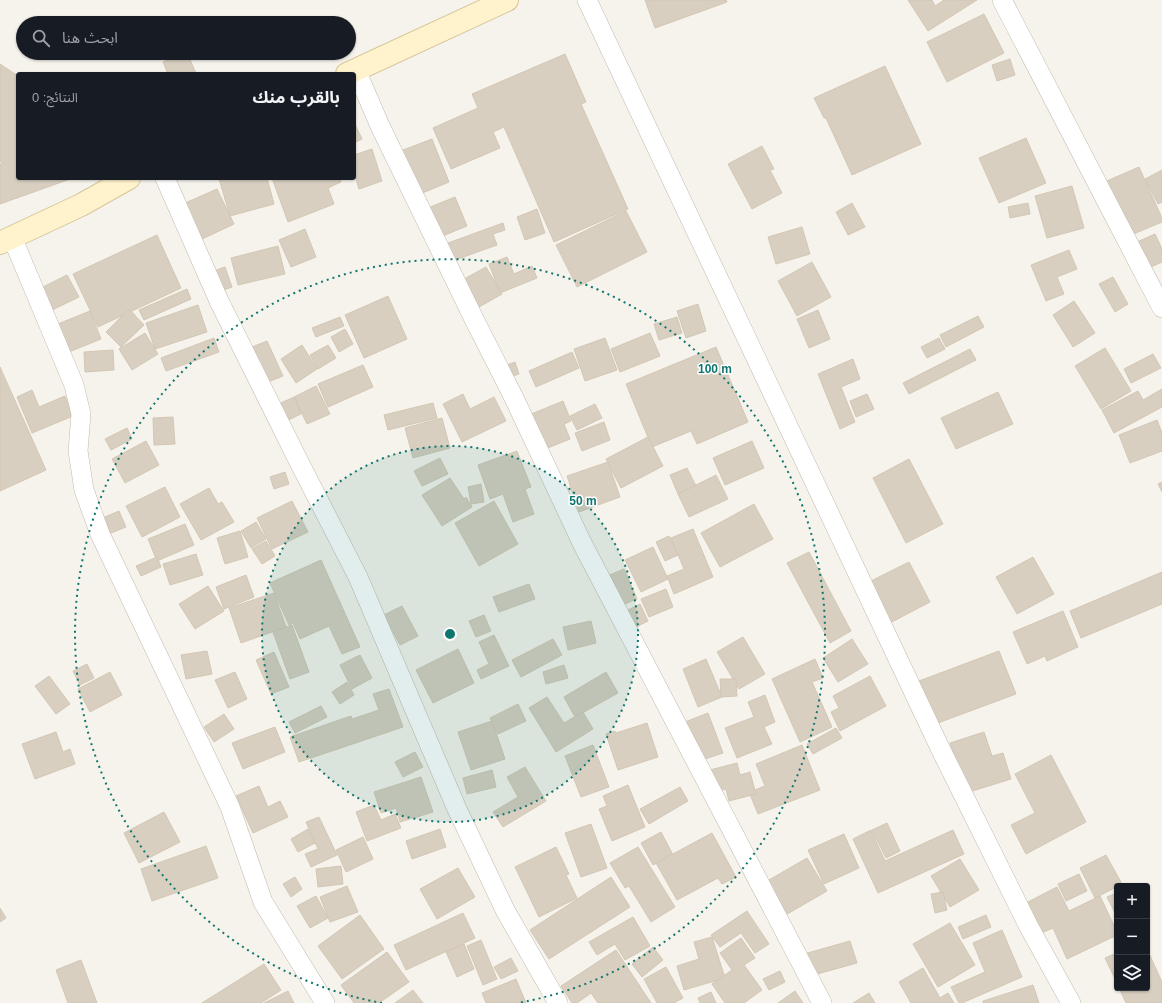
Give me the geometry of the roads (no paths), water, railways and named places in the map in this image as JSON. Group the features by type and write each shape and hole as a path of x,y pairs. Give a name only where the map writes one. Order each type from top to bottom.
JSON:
{"main road":[{"path":"352,72 507,0"},
{"path":"6,240 81,205 125,180"}],"street":[{"path":"587,0 940,748 1029,926 1071,1003"},
{"path":"1002,0 1162,308"},
{"path":"356,80 515,400 582,543 822,1003"},
{"path":"166,180 222,308 358,577 457,809 505,910 558,1003"},
{"path":"6,240 74,385 81,414 78,451 84,490 100,534 230,807 263,902 325,1003"}]}
